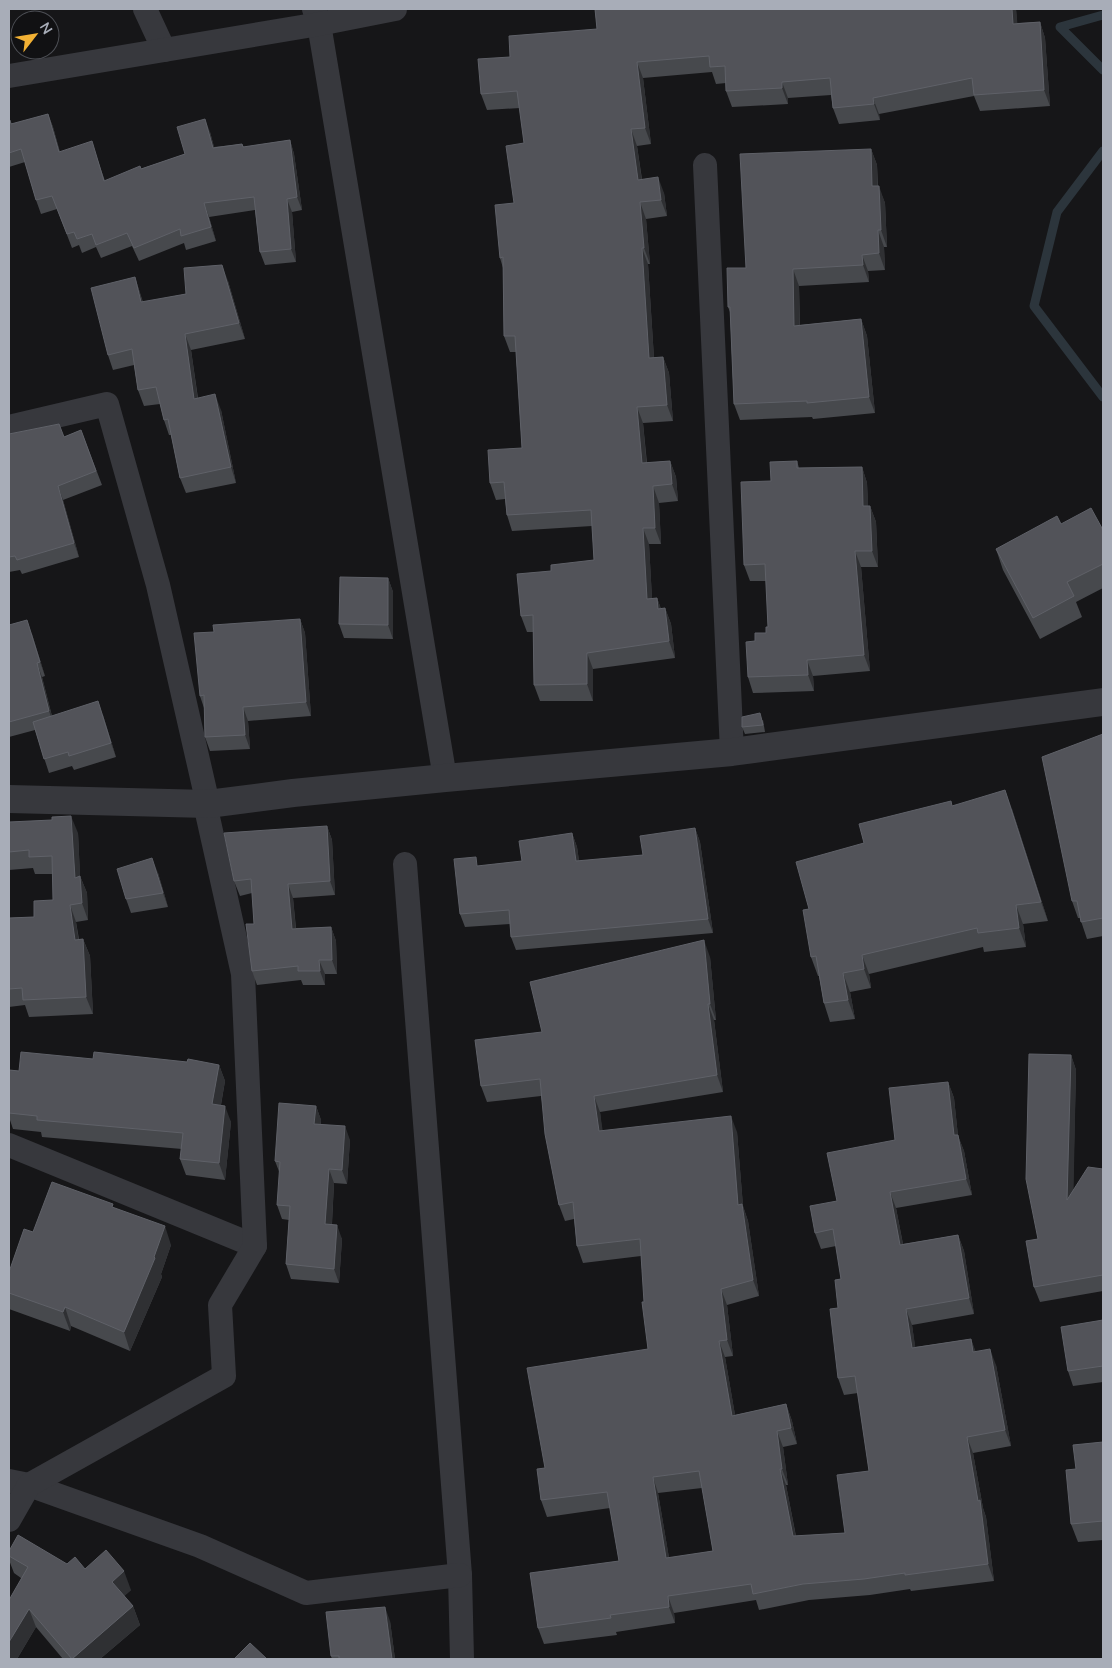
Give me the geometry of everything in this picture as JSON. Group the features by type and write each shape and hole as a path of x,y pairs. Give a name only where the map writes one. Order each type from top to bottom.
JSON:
{"street":[{"path":"145,9 164,50"},
{"path":"9,76 164,50 317,17 395,9"},
{"path":"317,17 445,778"},
{"path":"705,165 732,752"},
{"path":"9,427 107,404 158,585 242,974 255,1246 220,1305 224,1376 19,1483 9,1520"},
{"path":"9,799 206,804 293,793 732,752 1103,702"},
{"path":"405,864 460,1575 462,1659"},
{"path":"9,1145 255,1246"},
{"path":"19,1483 200,1546 306,1593 460,1575"}],"building":[{"path":"595,9 1012,9 1013,24 1040,22 1044,90 974,95 972,78 873,98 874,104 833,108 830,78 782,82 782,88 726,91 725,66 710,67 709,56 637,62 645,128 631,129 638,180 658,177 661,200 640,202 649,358 663,357 667,405 637,407 642,463 670,461 672,484 653,486 655,528 643,528 647,599 657,598 658,609 665,608 669,641 587,653 587,684 534,685 533,615 521,616 517,574 551,571 551,565 594,560 591,510 507,515 504,482 490,483 488,450 522,448 515,336 504,336 503,257 500,258 495,205 514,203 506,146 524,143 517,91 481,94 478,59 510,57 509,36 597,29"},
{"path":"48,114 59,152 92,141 104,181 140,166 141,169 185,154 177,127 205,119 213,148 242,144 243,147 290,140 297,197 287,199 291,249 260,252 254,197 204,203 211,227 181,236 180,229 134,248 127,233 96,245 92,234 77,239 74,232 67,234 52,196 36,200 21,149 9,153 9,120 11,124"},
{"path":"871,149 872,186 879,186 881,230 878,230 879,253 862,255 863,265 793,269 794,326 861,319 869,397 807,403 807,401 734,404 727,268 746,268 740,154"},
{"path":"222,265 239,323 185,334 194,399 215,394 231,467 180,478 168,419 164,420 156,387 138,390 132,349 108,355 91,288 135,277 141,302 186,294 184,268"},
{"path":"59,424 64,437 81,430 96,471 58,486 74,543 17,560 15,556 9,557 9,434"},
{"path":"797,461 797,468 862,467 863,506 870,506 872,551 855,551 864,655 807,660 808,675 748,677 746,642 755,641 755,633 766,633 766,627 768,627 765,564 744,565 741,482 771,481 770,462"},
{"path":"1091,508 1103,530 1103,564 1067,582 1074,596 1033,618 996,549 1057,516 1061,524"},
{"path":"340,577 388,578 388,625 339,624"},
{"path":"300,619 306,702 243,707 245,735 205,737 204,695 200,696 194,633 214,632 213,625"},
{"path":"27,620 40,662 37,663 49,711 9,722 9,625"},
{"path":"98,701 111,743 69,756 68,752 44,759 33,722"},
{"path":"760,713 763,725 742,727 742,717"},
{"path":"1103,734 1103,918 1081,922 1077,901 1072,901 1042,757"},
{"path":"1005,790 1041,902 1016,905 1019,928 978,933 977,928 862,955 864,969 843,973 848,1000 824,1003 816,956 811,957 803,910 809,909 796,862 864,843 859,824 951,801 952,806"},
{"path":"71,816 75,878 80,876 82,903 70,905 75,940 83,939 86,997 23,1000 22,988 9,989 9,918 34,917 34,901 53,900 52,856 29,857 29,850 9,852 9,822 52,820 52,817"},
{"path":"327,826 330,881 288,884 292,929 331,927 332,960 319,960 320,971 298,971 298,966 252,971 246,924 254,924 251,879 234,881 224,833"},
{"path":"695,828 708,919 511,937 509,910 460,914 454,859 476,857 477,866 522,861 519,841 572,833 576,861 643,855 640,836"},
{"path":"152,858 163,893 126,899 117,869"},
{"path":"704,940 710,1004 708,1004 717,1075 594,1096 599,1131 731,1116 738,1205 742,1204 753,1280 721,1289 727,1340 719,1341 732,1416 786,1404 791,1428 777,1431 782,1469 780,1469 793,1536 845,1533 837,1475 869,1471 855,1376 838,1378 830,1309 838,1308 835,1280 841,1279 833,1229 815,1233 810,1206 837,1201 827,1153 895,1140 889,1088 948,1082 954,1135 958,1135 966,1179 890,1192 900,1245 958,1235 969,1298 906,1309 912,1348 971,1339 973,1352 990,1349 1005,1430 967,1437 978,1501 980,1500 988,1564 905,1575 905,1573 864,1579 803,1584 753,1594 751,1584 668,1596 669,1607 610,1615 611,1618 538,1628 530,1573 619,1561 607,1492 541,1500 537,1469 545,1468 527,1368 648,1349 642,1302 644,1302 640,1239 577,1246 573,1202 559,1205 545,1134 540,1079 481,1086 475,1040 542,1032 530,982","holes":["699,1471 713,1551 666,1558 653,1477"]},
{"path":"21,1052 93,1059 94,1052 187,1062 188,1059 219,1065 212,1104 225,1106 219,1163 180,1159 183,1133 37,1120 37,1116 9,1113 9,1070 19,1071"},
{"path":"1029,1054 1071,1055 1067,1200 1088,1167 1103,1169 1103,1275 1034,1287 1026,1241 1038,1239 1026,1179"},
{"path":"279,1103 316,1106 314,1124 345,1126 342,1170 329,1169 325,1224 337,1225 334,1269 286,1264 290,1206 277,1205 280,1162 275,1161"},
{"path":"52,1182 113,1204 112,1207 165,1226 155,1258 124,1332 65,1307 63,1312 9,1293 9,1272 24,1229 33,1232"},
{"path":"1103,1320 1103,1366 1068,1371 1061,1327"},
{"path":"1103,1442 1103,1521 1071,1524 1066,1470 1076,1469 1073,1445"},
{"path":"18,1535 67,1564 75,1557 85,1569 106,1550 124,1571 112,1582 133,1606 72,1659 29,1609 9,1642 9,1600 28,1567 9,1556 9,1551"},
{"path":"385,1607 392,1659 339,1659 339,1656 331,1656 326,1612"},
{"path":"250,1643 267,1659 234,1659"}],"waterway":[{"path":"1103,15 1060,27 1103,70"},
{"path":"1103,151 1057,212 1034,306 1103,397"}]}
